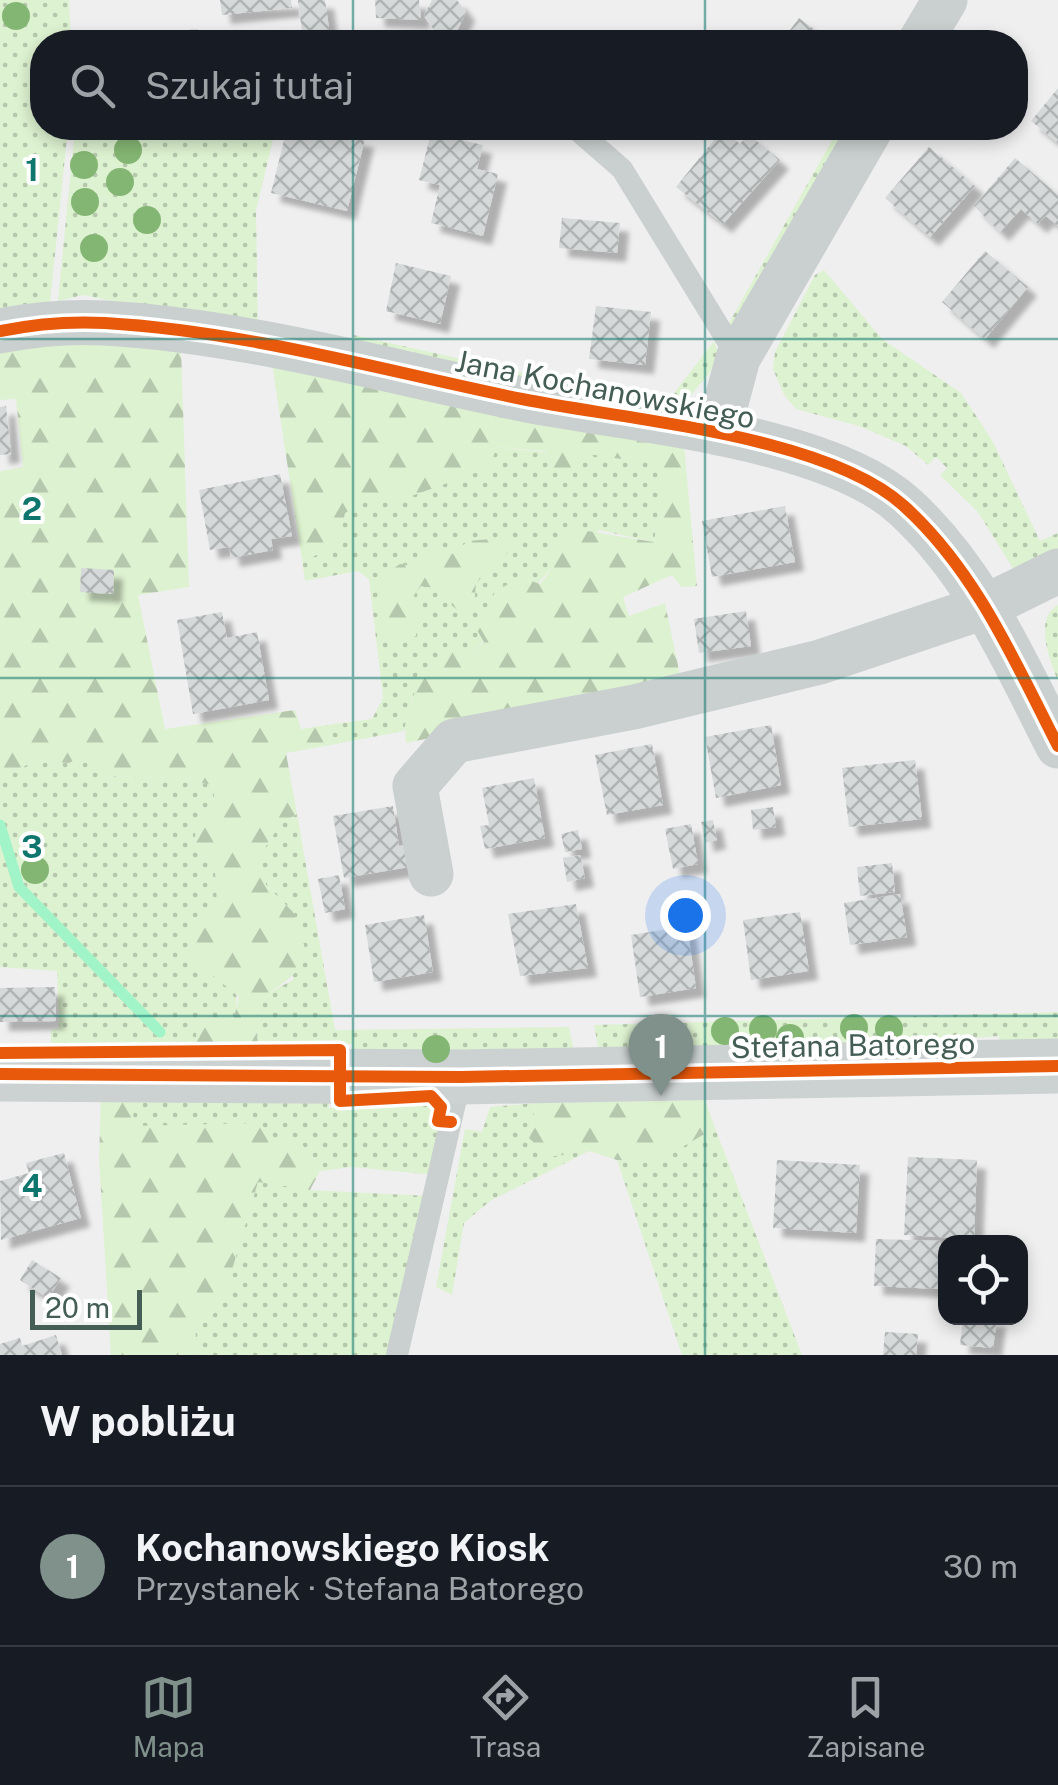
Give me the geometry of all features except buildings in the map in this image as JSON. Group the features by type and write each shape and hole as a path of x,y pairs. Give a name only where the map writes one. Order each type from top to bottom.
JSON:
{"street":[{"path":"927,30 944,0"},
{"path":"718,433 738,358 864,140"},
{"name":"Jana Kochanowskiego","path":"0,331 36,324 104,323 213,336 530,401 718,433 828,462 903,504 987,606 1058,746"},
{"path":"432,874 414,786 454,742 634,707 820,662 987,606 1058,572"},
{"name":"Stefana Batorego","path":"0,1074 462,1077 1054,1063"}],"lane":[{"path":"588,140 622,169 738,358"},
{"path":"397,1355 462,1077"}],"green space":[{"path":"0,0 69,0 70,30 30,30 30,140 67,140 50,303 0,311"},
{"path":"74,140 273,140 256,210 258,332 83,295 58,301"},
{"path":"832,140 841,140 735,328 729,323"},
{"path":"824,270 882,339 961,393 992,440 1040,541 1058,533 1058,559 1019,578 978,512 940,475 947,468 936,457 928,465 906,446 859,426 796,409 784,395 773,369 775,352 815,275"},
{"path":"85,335 181,348 189,587 138,595 165,729 295,710 301,729 327,725 331,745 286,753 297,814 281,823 258,858 266,885 293,912 308,957 262,1001 256,1024 258,1044 196,1043 197,1024 234,1018 239,997 189,956 194,918 217,906 215,868 196,849 195,822 215,799 212,785 178,778 100,776 84,755 69,763 35,760 0,780 0,471 23,467 16,399 0,400 0,345"},
{"path":"354,335 572,384 568,394 352,348"},
{"path":"714,341 718,352 711,371 681,407 668,401"},
{"path":"272,364 684,445 697,586 681,587 672,575 623,597 629,616 665,603 682,685 406,743 407,716 416,690 450,649 468,658 484,642 477,630 495,592 520,577 540,584 553,567 549,554 575,529 654,542 663,488 654,457 635,461 588,454 572,470 550,471 546,451 497,447 489,468 392,503 373,497 345,513 337,548 302,560"},
{"path":"496,447 546,452 550,471 588,454 654,456 663,488 654,542 599,530 553,567 468,658 412,697 404,731 331,745 327,725 372,719 383,698 369,579 358,571 305,581 302,560 337,548 344,513 373,497 488,468"},
{"path":"512,537 511,550 476,583 474,606 461,613 449,603 448,590 421,586 414,595 419,613 416,636 403,643 384,636 377,580 400,564 414,566 424,551 442,547 451,555 468,541"},
{"path":"1058,605 1058,681 1045,629 1050,611"},
{"path":"84,754 100,776 178,778 212,785 215,799 195,822 196,849 215,868 237,1001 235,1018 197,1024 196,1043 51,1044 51,1030 59,1028 57,971 0,967 0,780 35,760 69,763"},
{"path":"297,814 335,1030 569,1027 574,1052 353,1056 352,1044 258,1044 256,1019 260,1003 293,980 293,912 266,885 258,858 281,823"},
{"path":"1058,1012 1058,1039 1000,1043 999,1036 974,1038 973,1043 599,1052 594,1025"},
{"path":"134,1094 329,1094 329,1108 435,1104 431,1129 444,1129 434,1175 352,1167 320,1171 300,1141 132,1126"},
{"path":"134,1094 133,1126 261,1123 270,1138 300,1141 320,1171 310,1190 258,1182 221,1307 195,1329 197,1355 111,1355 99,1159 101,1096"},
{"path":"705,1100 715,1128 658,1161 617,1160 589,1151 549,1157 529,1138 536,1103"},
{"path":"536,1103 529,1138 589,1151 490,1201 464,1223 452,1295 436,1287 465,1129 482,1132 490,1107"},
{"path":"715,1128 802,1355 682,1355 617,1160 658,1160"},
{"path":"258,1181 310,1190 428,1196 390,1355 197,1355 195,1329 221,1307"}],"waterway":[{"path":"0,825 19,887 160,1032"}],"cycle path":[{"path":"0,331 92,322 210,334 522,399 723,434 826,462 869,482 904,506 930,532 992,619 1058,746"},
{"path":"0,1053 340,1050 340,1101 431,1096 441,1107 438,1121 451,1122"},
{"path":"0,1074 461,1077 1058,1066"}],"place":[{"name":"Kochanowskiego Kiosk","path":"661,1096"}]}
